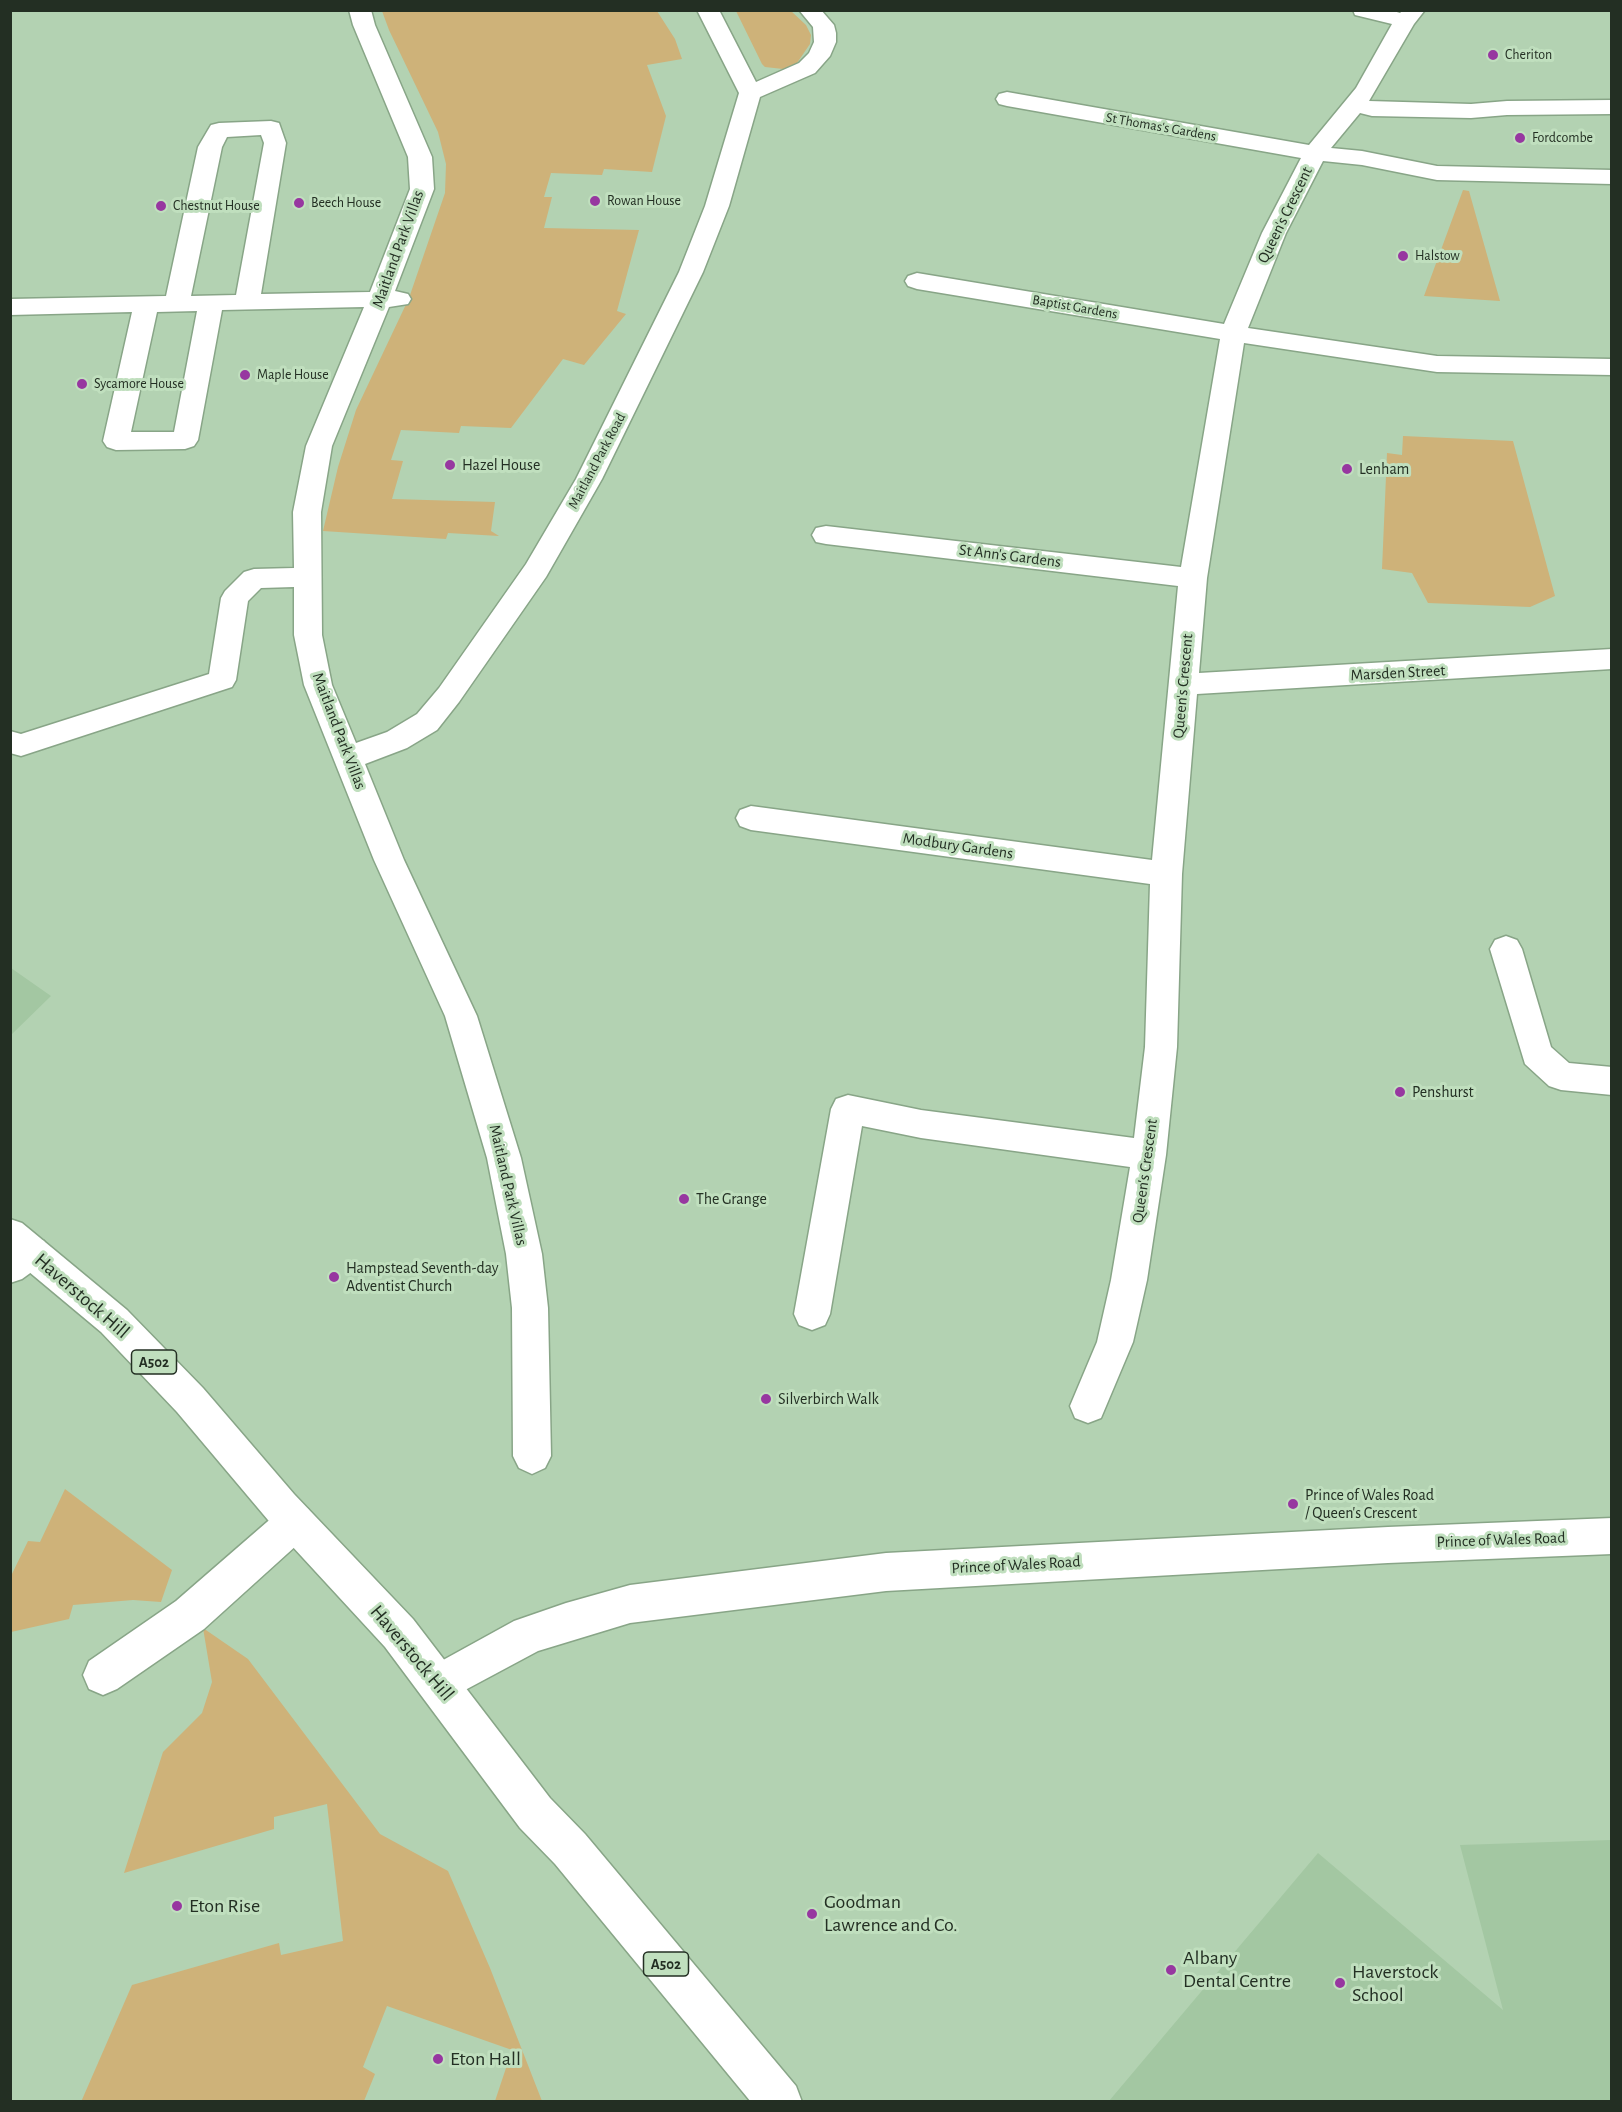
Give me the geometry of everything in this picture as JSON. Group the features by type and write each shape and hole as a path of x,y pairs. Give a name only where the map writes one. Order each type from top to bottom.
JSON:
{"street":[{"name":"Maitland Park Villas","path":"360,10 364,25 420,157 422,189 391,299 319,446 307,512 308,636 318,685 389,860 460,1016 504,1158 524,1254 530,1308 532,1456"},
{"path":"708,10 750,93 807,68 819,56 825,42 825,33 822,25 809,10"},
{"path":"1363,10 1410,16"},
{"name":"Queen's Crescent","path":"1088,1406 1115,1342 1129,1280 1149,1155 1161,1047 1166,874 1193,578 1233,334 1274,233 1315,153 1366,90 1410,16"},
{"name":"Maitland Park Road","path":"348,758 397,740 427,722 449,695 536,570 589,479 691,272 717,206 750,93"},
{"name":"St Thomas's Gardens","path":"1007,99 1437,172 1611,177"},
{"path":"1354,104 1372,109 1471,111 1507,108 1611,107"},
{"path":"177,303 210,147 219,130 271,128 275,143 247,302"},
{"name":"Baptist Gardens","path":"916,280 1233,334 1437,364 1611,367"},
{"path":"10,306 391,299"},
{"path":"146,304 116,441 184,440 211,303"},
{"name":"St Ann's Gardens","path":"826,535 1193,578"},
{"path":"10,742 21,745 222,680 236,598 254,579 306,577"},
{"name":"Marsden Street","path":"1184,684 1396,674 1611,658"},
{"name":"Modbury Gardens","path":"751,818 1166,874"},
{"path":"1506,949 1537,1054 1561,1076 1611,1081"},
{"path":"812,1314 848,1109 921,1124 1149,1155"},
{"name":"Haverstock Hill","path":"18,1251 114,1321 190,1400 295,1522 399,1634 535,1813 570,1850 780,2102"},
{"path":"103,1675 190,1615 295,1522"},
{"name":"Prince of Wales Road","path":"439,1684 528,1635 630,1604 673,1598 886,1572 1388,1545 1611,1536"}],"shaded area":[{"path":"382,11 657,11 675,39 682,59 647,65 666,116 652,172 604,169 602,175 551,173 544,197 552,197 544,228 639,230 617,311 626,314 584,365 563,359 511,428 461,426 459,433 401,430 391,460 403,461 392,499 495,502 491,531 499,536 448,533 446,539 323,531 338,467 356,410 409,298 445,193 446,164 438,132"},
{"path":"736,11 791,11 806,25 811,35 810,44 797,63 790,67 783,69 765,67"},
{"path":"1463,190 1469,191 1500,301 1424,296"},
{"path":"1403,436 1513,441 1555,596 1530,607 1428,603 1412,573 1382,569 1387,453 1402,455"},
{"path":"11,968 51,996 11,1035"},
{"path":"65,1489 172,1570 161,1602 133,1600 73,1605 69,1619 11,1632 11,1576 28,1541 40,1542"},
{"path":"203,1628 248,1659 380,1834 448,1871 490,1968 542,2101 495,2101 512,2050 387,2006 363,2067 375,2074 364,2101 81,2102 132,1985 279,1943 281,1955 343,1941 327,1804 274,1817 274,1829 124,1873 163,1752 202,1713 212,1682"},
{"name":"Haverstock School","path":"1611,1840 1611,2101 1109,2101 1318,1853 1503,2010 1460,1845"}],"place":[{"name":"Cheriton","path":"1493,55"},
{"name":"Fordcombe","path":"1520,138"},
{"name":"Rowan House","path":"595,201"},
{"name":"Beech House","path":"299,203"},
{"name":"Chestnut House","path":"161,206"},
{"name":"Halstow","path":"1403,256"},
{"name":"Maple House","path":"245,375"},
{"name":"Sycamore House","path":"82,384"},
{"name":"Hazel House","path":"450,465"},
{"name":"Lenham","path":"1347,469"},
{"name":"Penshurst","path":"1400,1092"},
{"name":"The Grange","path":"684,1199"},
{"name":"Hampstead Seventh-day Adventist Church","path":"334,1277"},
{"name":"Silverbirch Walk","path":"766,1399"},
{"name":"Prince of Wales Road / Queen's Crescent","path":"1293,1504"},
{"name":"Eton Rise","path":"177,1906"},
{"name":"Goodman Lawrence and Co.","path":"812,1914"},
{"name":"Albany Dental Centre","path":"1171,1970"},
{"name":"Haverstock School","path":"1340,1983"},
{"name":"Eton Hall","path":"438,2059"}]}
